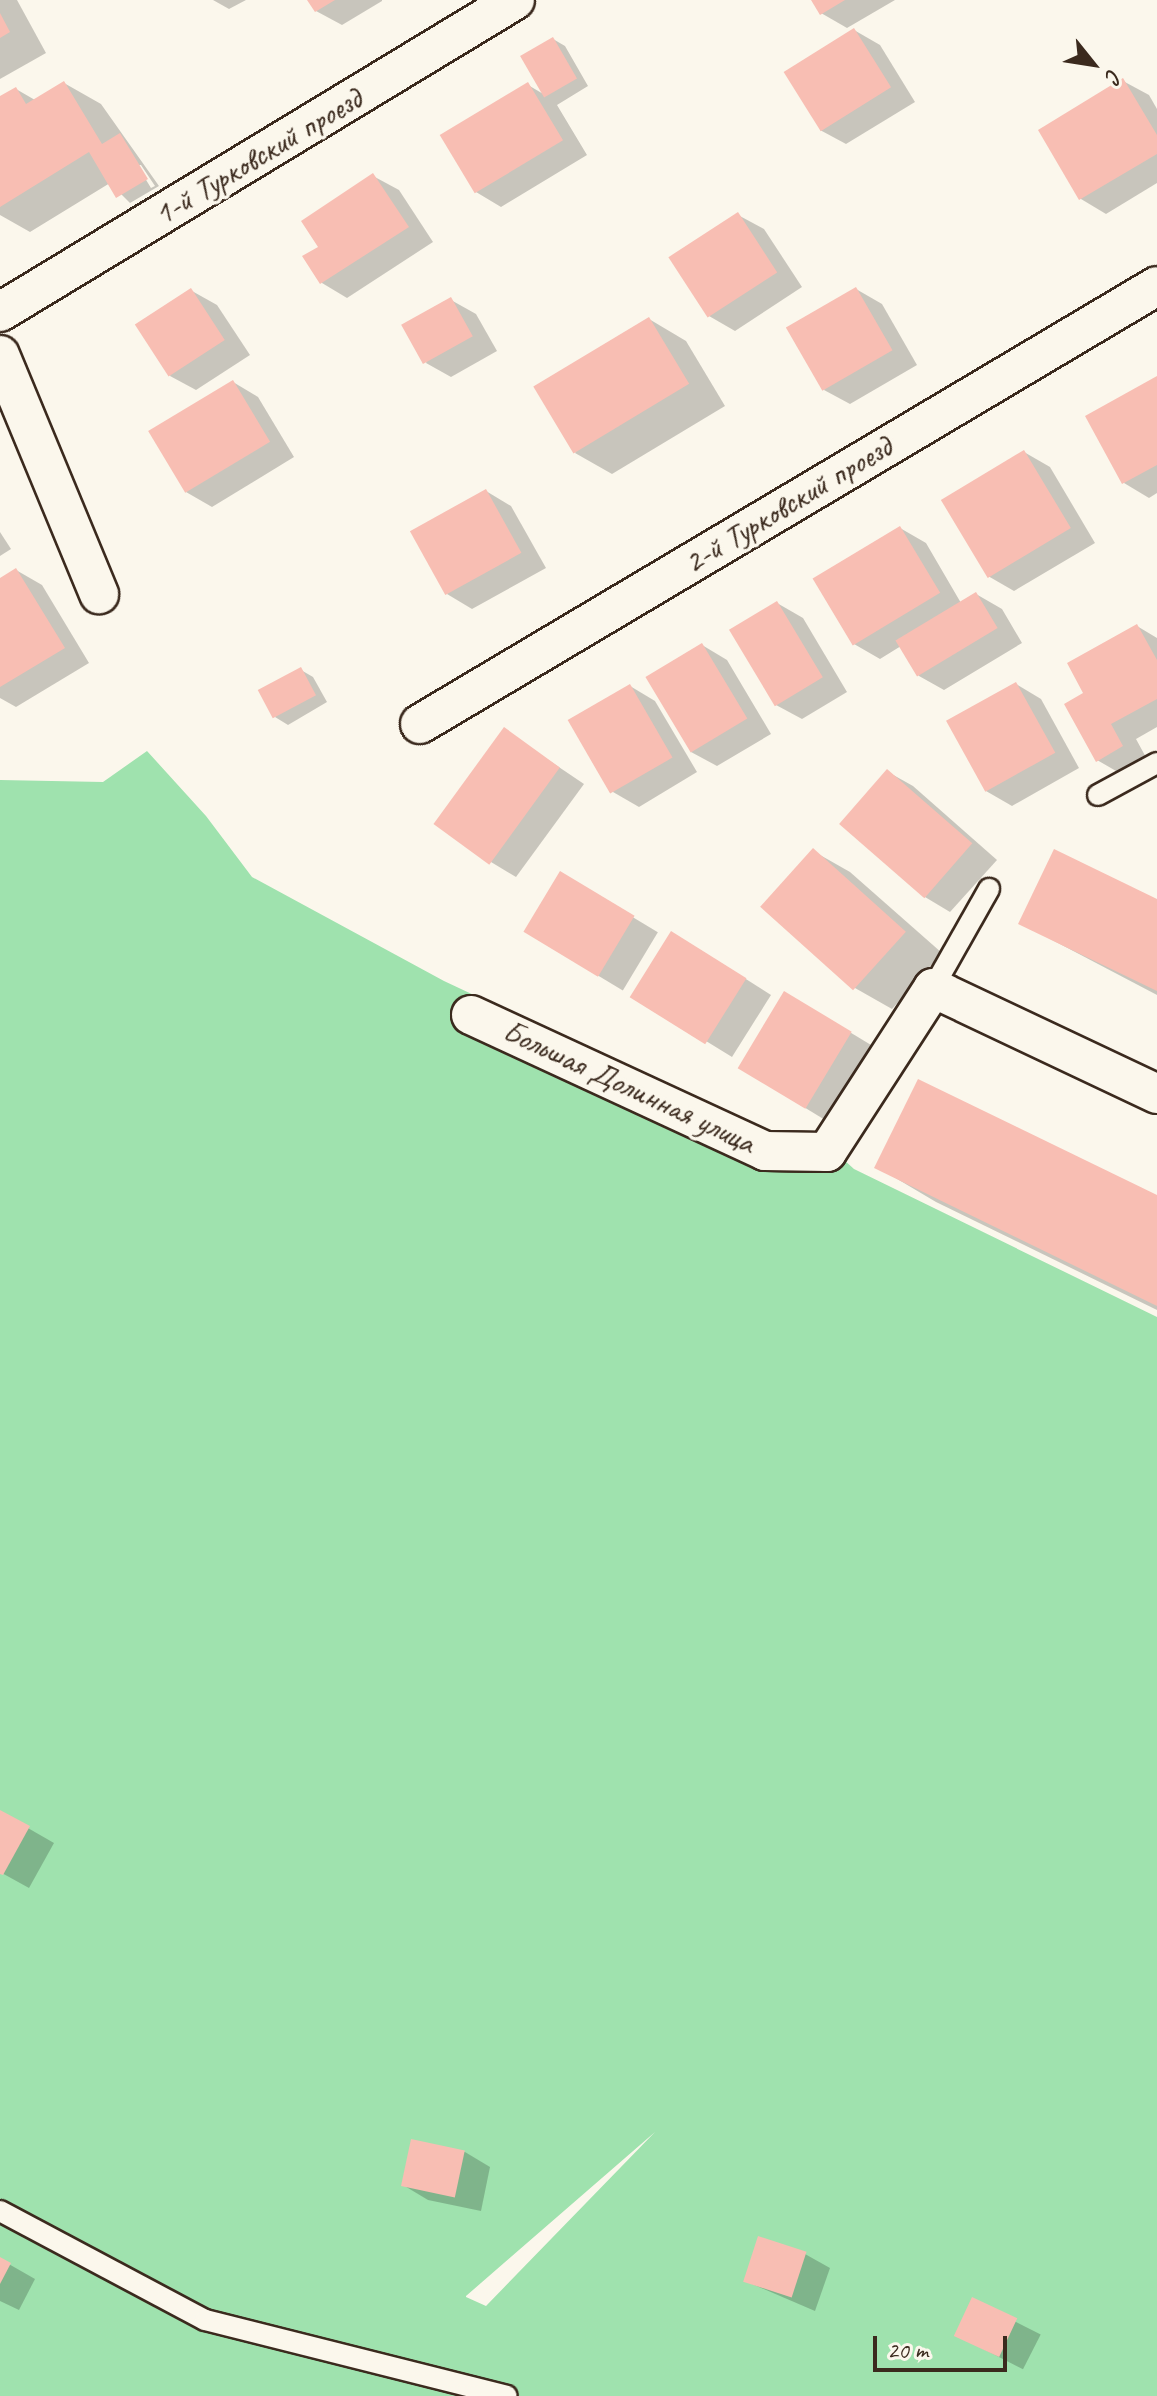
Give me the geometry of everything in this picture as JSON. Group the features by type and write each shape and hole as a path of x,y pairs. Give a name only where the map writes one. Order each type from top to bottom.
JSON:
{"street":[{"name":"1-й Турковский проезд","path":"0,312 515,0"},
{"name":"2-й Турковский проезд","path":"420,724 1157,286"},
{"path":"0,355 99,594"},
{"path":"933,988 1157,1094"},
{"name":"Большая Долинная улица","path":"471,1015 765,1151 827,1152 933,988"}],"lane":[{"path":"1098,795 1157,763"},
{"path":"933,988 989,889"},
{"path":"0,2211 205,2320 507,2396"}],"green space":[{"path":"147,751 206,816 252,877 444,981 763,1131 813,1132 854,1169 1157,1317 1157,2396 0,2396 0,780 103,782","holes":["655,2132 486,2306 466,2296"]}],"building":[{"path":"307,0 335,0 315,12"},
{"path":"811,0 845,0 820,15"},
{"path":"0,13 10,32 0,38"},
{"path":"854,28 891,87 821,131 784,72"},
{"path":"553,37 577,79 544,98 520,56"},
{"path":"1123,78 1157,135 1157,154 1079,200 1038,130"},
{"path":"64,81 102,144 120,133 148,179 116,198 89,152 0,207 0,96 16,87 26,104"},
{"path":"528,82 563,140 475,193 440,135"},
{"path":"373,173 409,227 320,284 302,256 318,247 301,221"},
{"path":"738,212 777,272 708,318 668,257"},
{"path":"856,287 892,350 822,391 786,328"},
{"path":"191,288 225,340 169,376 135,324"},
{"path":"451,297 473,336 423,364 401,325"},
{"path":"649,317 689,384 573,453 533,387"},
{"path":"1157,376 1157,465 1122,484 1085,416"},
{"path":"233,380 270,442 185,493 148,431"},
{"path":"1024,450 1071,528 988,578 941,500"},
{"path":"486,489 521,553 445,595 410,531"},
{"path":"900,526 940,593 853,645 813,579"},
{"path":"16,568 65,648 0,687 0,578"},
{"path":"976,592 998,628 917,676 895,640"},
{"path":"777,601 823,677 775,706 729,630"},
{"path":"1137,624 1157,660 1157,699 1111,724 1123,746 1096,762 1064,704 1083,693 1067,663"},
{"path":"702,643 747,718 691,752 645,677"},
{"path":"301,667 316,695 273,718 258,690"},
{"path":"1016,682 1055,753 985,792 946,721"},
{"path":"630,684 672,758 610,794 568,720"},
{"path":"504,727 560,768 489,865 433,824"},
{"path":"887,769 972,843 924,898 839,824"},
{"path":"813,848 906,932 853,990 760,907"},
{"path":"1054,849 1157,899 1157,991 1018,924"},
{"path":"560,871 635,916 598,977 523,932"},
{"path":"671,931 746,978 705,1044 630,997"},
{"path":"784,991 852,1032 805,1109 738,1068"},
{"path":"918,1079 1157,1195 1157,1306 874,1168"},
{"path":"0,1810 30,1826 3,1875 0,1874"},
{"path":"411,2139 465,2150 455,2197 401,2186"},
{"path":"758,2236 807,2252 792,2297 743,2282"},
{"path":"0,2257 11,2263 0,2284"},
{"path":"972,2297 1017,2318 999,2357 954,2336"}]}
